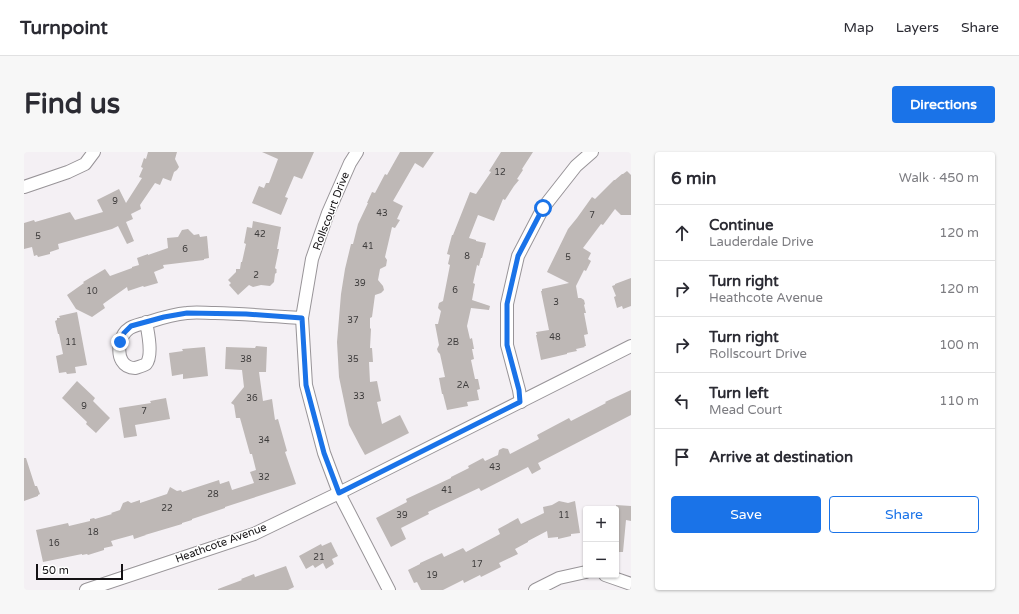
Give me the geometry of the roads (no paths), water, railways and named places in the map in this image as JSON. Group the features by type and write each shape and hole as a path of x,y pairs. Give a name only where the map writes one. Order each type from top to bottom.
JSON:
{"street":[{"path":"24,187 68,172 85,164 94,152"},
{"name":"Rollscourt Drive","path":"356,152 328,213 312,259 302,318 306,385 324,453 339,493 389,590"},
{"path":"520,402 519,390 507,345 507,304 518,256 543,208 576,166 592,152"},
{"path":"146,322 187,313 246,314 302,318"},
{"name":"Heathcote Avenue","path":"86,590 254,534 339,493 631,346"},
{"path":"535,590 559,578 583,573"},
{"path":"614,578 631,584"}]}
